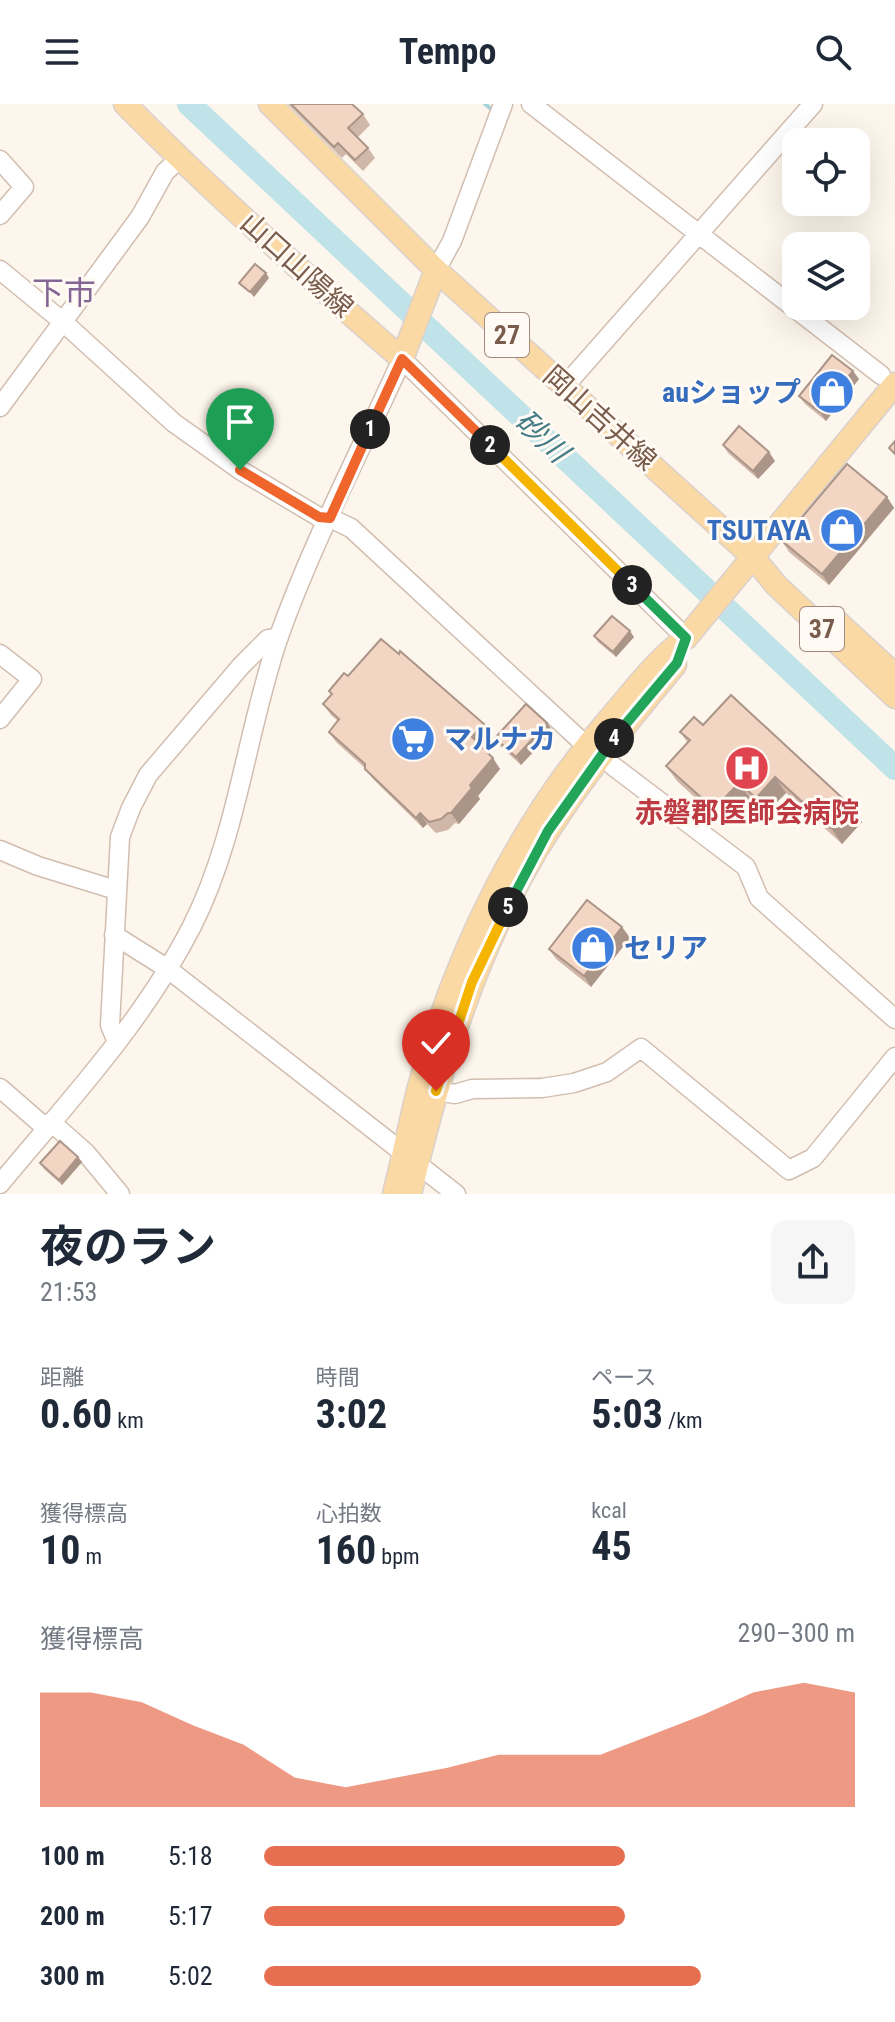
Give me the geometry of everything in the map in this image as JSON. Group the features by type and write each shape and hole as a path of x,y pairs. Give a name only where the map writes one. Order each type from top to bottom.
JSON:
{"main road":[{"name":"山口山陽線","path":"125,104 179,159 289,260 405,352"},
{"name":"岡山吉井線","path":"270,104 433,280 564,387 747,564"},
{"path":"405,352 433,280"},
{"path":"410,1194 411,1158 434,1040 459,970 497,883 533,820 593,738 665,653 686,638 747,564 888,379"},
{"name":"37","path":"747,564 776,585 894,689"},
{"path":"394,1194 436,1091 472,982 515,891 548,831 605,749 677,663 686,638"}],"street":[{"path":"433,280 452,241 503,104"},
{"path":"531,104 888,379"},
{"path":"564,387 813,104"},
{"path":"0,407 20,384 62,321 140,217 165,172 179,159"},
{"path":"0,160 24,187 0,215"},
{"path":"0,270 62,321 174,423 240,470 319,517 330,518 351,528 579,739"},
{"path":"0,1184 117,1042 168,969 193,925 217,868 279,637 304,573 405,352 686,638"},
{"path":"117,1042 110,1025 116,890 120,837 131,808 148,775 241,666 268,639 279,637"},
{"path":"0,654 32,679 0,719"},
{"path":"613,766 746,867 759,898 895,1019"},
{"path":"0,850 38,866 116,890"},
{"path":"114,935 168,969 456,1194"},
{"path":"436,1091 455,1094 472,1089 542,1088 574,1083 607,1072 641,1048 789,1170 813,1158 895,1057"},
{"path":"0,1088 86,1153 120,1194"}],"building":[{"path":"291,104 352,104 363,114 348,128 368,148 355,160 338,143 334,147"},
{"path":"255,264 266,273 250,292 239,283"},
{"path":"832,355 853,371 820,412 799,396"},
{"path":"739,426 769,452 753,471 723,445"},
{"name":"TSUTAYA","path":"847,464 887,497 822,574 782,541"},
{"path":"612,616 630,631 613,652 594,636"},
{"name":"マルナカ","path":"381,639 399,654 400,651 484,724 472,737 493,758 451,813 441,819 429,822 420,813 416,818 365,769 365,764 329,732 339,719 323,704 332,694 329,691 344,673 348,676"},
{"name":"赤磐郡医師会病院","path":"731,695 851,806 831,828 775,777 756,798 739,783 714,809 666,766 690,740 680,732 694,717 703,725"},
{"path":"526,704 547,723 516,757 495,738"},
{"name":"セリア","path":"587,900 622,927 584,976 549,949"},
{"path":"60,1141 78,1157 59,1180 40,1163"}],"waterway":[{"name":"砂川","path":"189,104 895,768"},
{"path":"485,104 490,108"}],"place":[{"name":"auショップ","path":"832,392"},
{"name":"TSUTAYA","path":"842,530"},
{"name":"マルナカ","path":"413,739"},
{"name":"赤磐郡医師会病院","path":"747,768"},
{"name":"セリア","path":"593,948"}],"district":[{"name":"下市","path":"64,293"}],"route":[{"path":"240,470 319,517 330,518 402,359 686,638 677,663 605,749 548,831 515,891 472,982 436,1091"}]}
